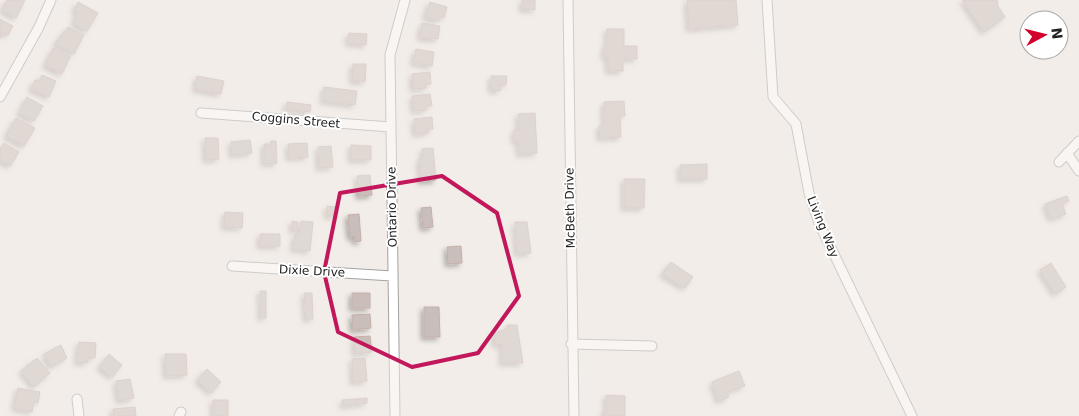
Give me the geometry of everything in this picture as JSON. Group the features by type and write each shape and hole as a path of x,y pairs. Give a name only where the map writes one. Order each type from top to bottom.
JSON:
{"street":[{"path":"0,98 51,0"},
{"name":"Ontario Drive","path":"395,416 390,55 405,0"},
{"name":"McBeth Drive","path":"568,0 574,416"},
{"name":"Living Way","path":"767,0 773,97 796,124 809,193 819,223 912,416"},
{"name":"Coggins Street","path":"201,112 391,127"},
{"path":"1058,162 1079,141"},
{"path":"1067,153 1079,170"},
{"name":"Dixie Drive","path":"232,266 392,276"},
{"path":"572,344 652,346"},
{"path":"76,399 79,416"}],"highlighted area":[{"path":"442,176 497,213 519,296 478,353 412,367 338,332 324,272 340,193"}],"building":[{"path":"7,0 25,0 16,18 2,10"},
{"path":"522,0 535,0 535,10 522,9"},
{"path":"687,0 736,0 738,25 689,29"},
{"path":"962,0 997,0 998,6 1005,17 984,32"},
{"path":"78,2 98,13 87,31 73,23 78,13 74,11"},
{"path":"430,2 447,7 444,18 439,17 438,21 425,17"},
{"path":"0,19 13,26 8,35 3,32 0,38"},
{"path":"422,23 440,26 438,39 420,38"},
{"path":"68,27 84,35 74,54 55,44"},
{"path":"607,29 624,29 624,46 637,46 637,59 623,59 623,71 608,71 608,57 604,57 604,46 607,46"},
{"path":"349,33 367,34 366,45 348,43"},
{"path":"53,48 70,57 62,74 45,65"},
{"path":"416,49 434,52 432,66 413,63"},
{"path":"353,64 366,64 365,82 352,81"},
{"path":"430,72 431,84 425,84 426,88 413,89 412,74"},
{"path":"42,75 56,81 49,97 31,89 35,80 39,81"},
{"path":"197,76 224,81 221,94 195,89"},
{"path":"491,76 507,76 506,85 500,85 500,91 491,90"},
{"path":"324,87 357,91 355,105 323,101"},
{"path":"430,94 432,106 426,106 426,110 414,111 412,96"},
{"path":"27,97 43,106 34,121 19,113"},
{"path":"624,101 625,116 620,116 621,137 600,138 599,126 604,126 604,102"},
{"path":"287,102 311,105 310,112 286,109"},
{"path":"535,113 537,153 519,154 519,141 514,141 514,130 519,130 518,114"},
{"path":"432,117 433,129 428,129 428,133 415,134 414,119"},
{"path":"16,118 35,128 24,146 6,136"},
{"path":"205,138 218,138 219,159 206,160"},
{"path":"250,140 252,153 232,155 231,142"},
{"path":"271,141 276,141 277,163 264,164 264,144 271,144"},
{"path":"4,143 19,152 10,166 0,160 0,149"},
{"path":"307,143 308,157 289,158 288,144"},
{"path":"351,145 371,146 371,160 351,160"},
{"path":"331,146 333,167 319,168 318,147"},
{"path":"433,148 436,180 421,181 419,159 423,158 422,149"},
{"path":"707,164 707,179 680,179 680,165"},
{"path":"370,175 372,195 359,196 357,176"},
{"path":"624,179 645,179 644,208 624,208"},
{"path":"1067,196 1069,201 1062,204 1066,214 1051,219 1045,204"},
{"path":"327,206 336,207 335,216 327,216"},
{"path":"431,207 433,227 423,228 421,208"},
{"path":"225,212 243,213 242,228 224,227"},
{"path":"359,214 361,241 355,242 355,236 350,237 348,215"},
{"path":"292,221 298,222 298,230 292,230"},
{"path":"301,221 313,222 310,251 293,249 295,235 299,235"},
{"path":"515,222 527,222 531,253 517,254"},
{"path":"260,234 280,234 280,246 260,246"},
{"path":"461,246 462,263 448,264 447,247"},
{"path":"671,262 693,277 685,288 662,274"},
{"path":"1051,263 1066,287 1055,294 1040,270"},
{"path":"260,291 266,291 266,318 261,318"},
{"path":"304,293 312,293 313,319 306,319"},
{"path":"352,293 370,293 370,308 352,308"},
{"path":"424,307 439,307 440,337 424,337"},
{"path":"370,314 371,328 353,330 352,315"},
{"path":"507,325 517,325 523,363 502,363 502,344 495,345 494,333 507,329"},
{"path":"370,336 372,352 355,354 354,337"},
{"path":"79,342 96,343 95,358 88,357 87,363 77,362"},
{"path":"61,345 67,358 51,367 44,354"},
{"path":"109,354 122,365 112,377 99,367"},
{"path":"165,354 186,354 187,375 166,376"},
{"path":"37,358 50,373 34,387 21,371"},
{"path":"365,358 367,381 353,382 352,359"},
{"path":"207,369 221,382 211,393 197,380"},
{"path":"739,371 745,386 727,392 729,397 719,401 712,382"},
{"path":"130,379 134,398 119,401 116,381"},
{"path":"18,388 40,392 38,403 34,402 32,412 14,408"},
{"path":"606,395 625,396 625,416 602,416 602,413 606,413"},
{"path":"367,398 367,403 343,406 342,400"},
{"path":"213,400 228,400 228,416 213,416"},
{"path":"135,407 136,416 113,416 113,409"}]}
